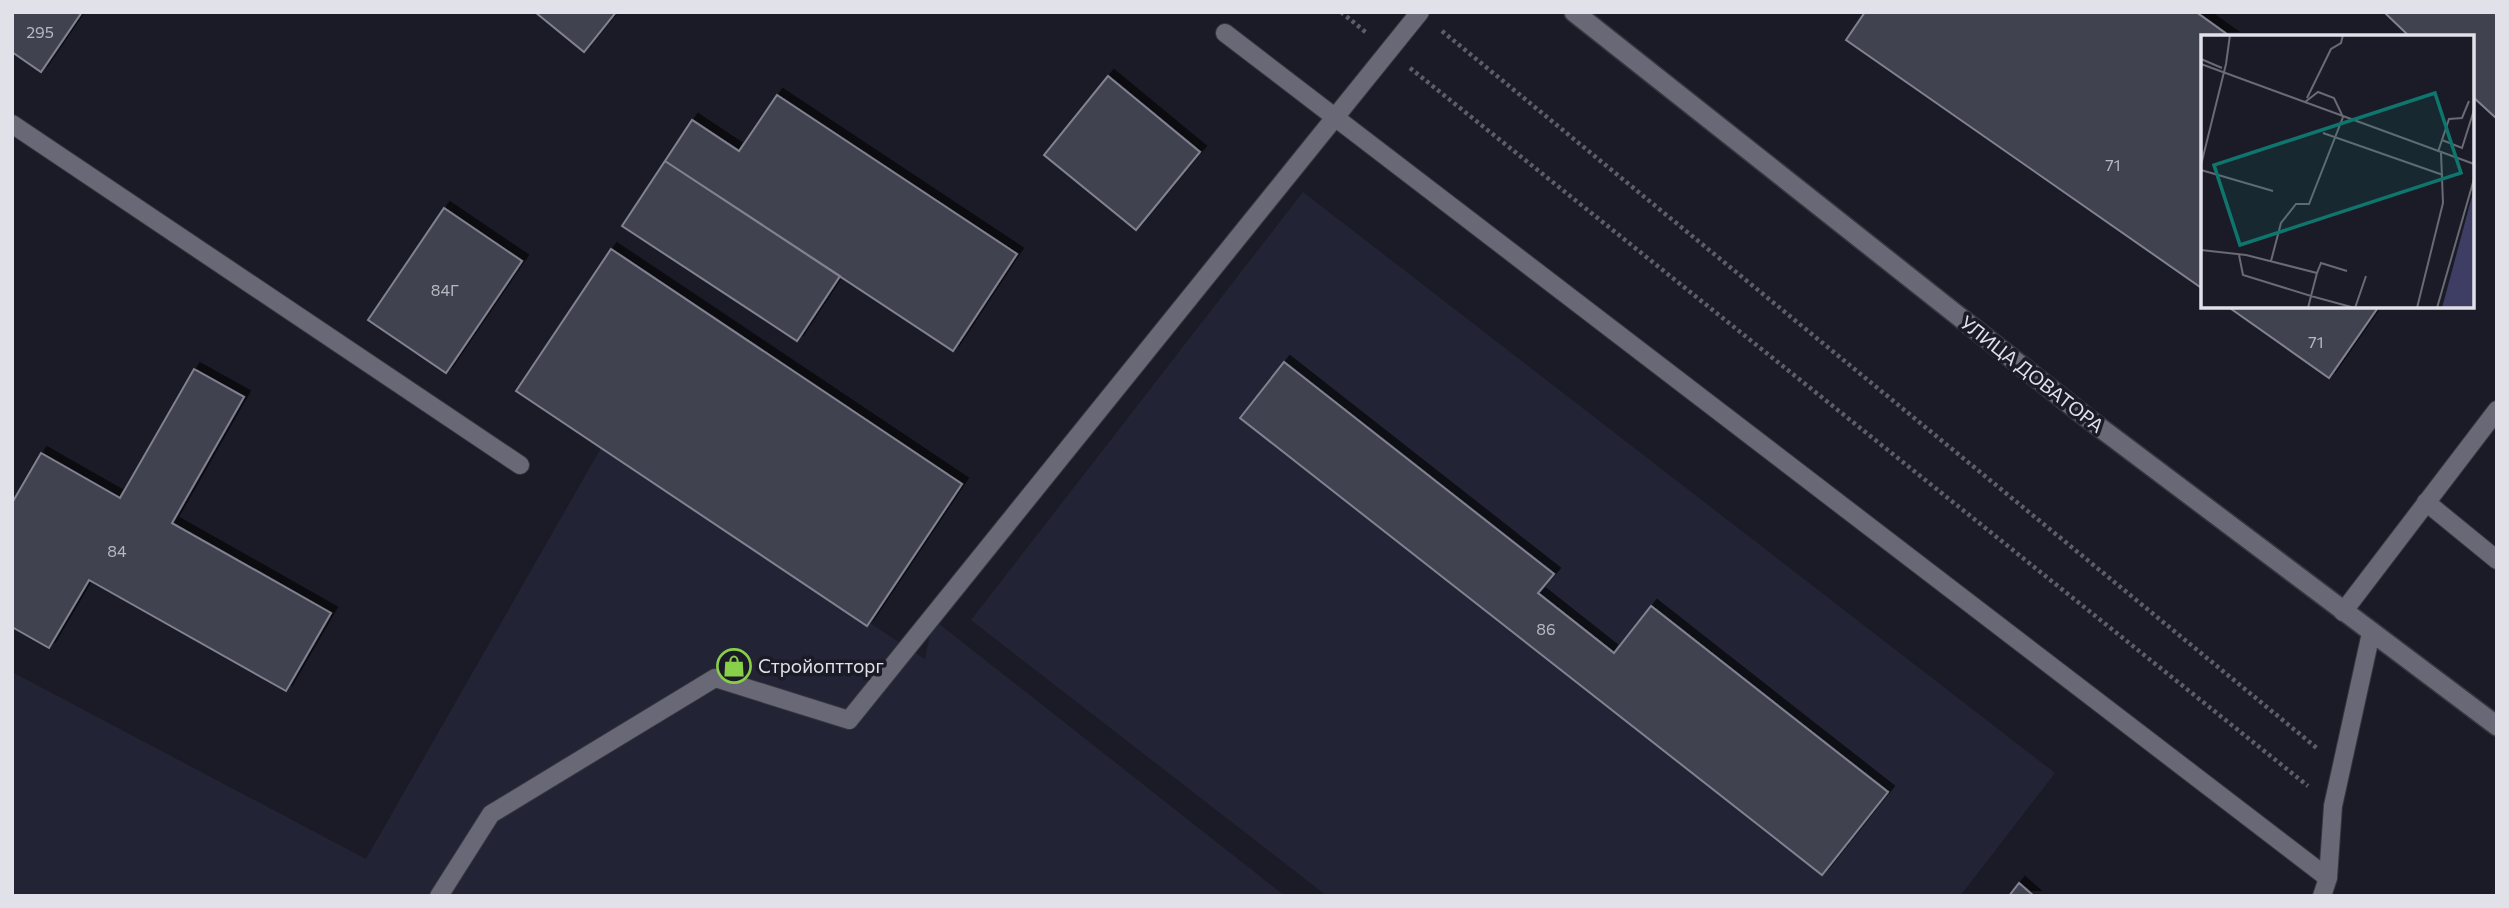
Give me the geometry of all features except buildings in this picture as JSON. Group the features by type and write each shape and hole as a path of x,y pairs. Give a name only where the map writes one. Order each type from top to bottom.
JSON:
{"main road":[{"name":"УЛИЦА ДОВАТОРА","path":"1574,12 2086,417 2497,726"}],"lane":[{"path":"439,896 491,814 715,678 849,720 1420,12"},
{"path":"1225,33 2328,878"},
{"path":"12,124 520,466"},
{"path":"2343,612 2497,410"},
{"path":"2426,502 2497,561"},
{"path":"2322,896 2328,878 2333,806 2371,633"}],"path":[{"path":"1341,12 2333,806"},
{"path":"1442,30 2341,768"}],"shaded area":[{"path":"1303,192 2055,773 1960,896 1327,896 971,620"},
{"name":"Стройоптторг","path":"601,448 925,659 933,619 1285,896 12,896 12,672 366,859"}],"place":[{"name":"Стройоптторг","path":"734,666"}]}
